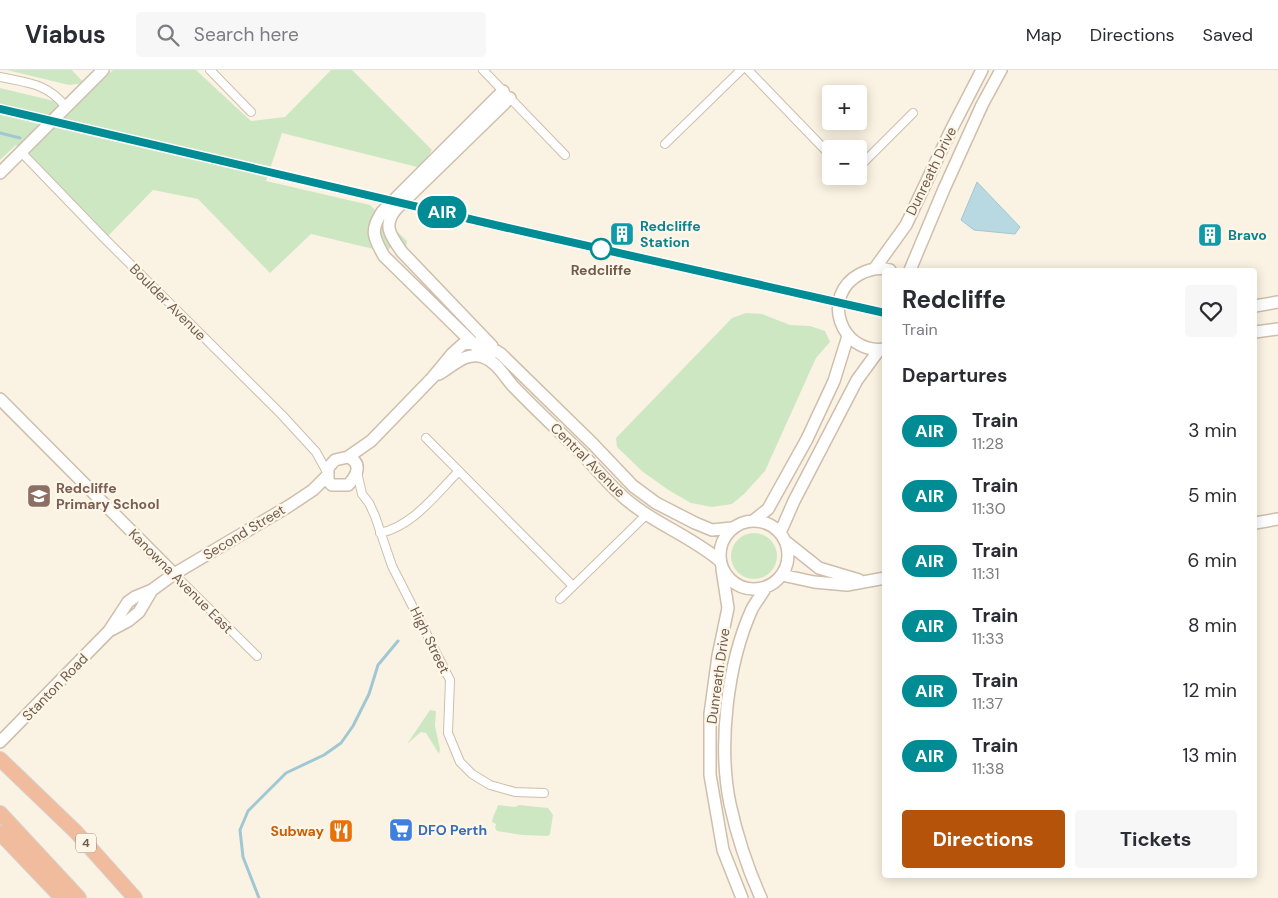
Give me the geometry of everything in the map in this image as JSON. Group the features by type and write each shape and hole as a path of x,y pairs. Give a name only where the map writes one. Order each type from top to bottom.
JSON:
{"highway":[{"name":"4","path":"0,754 76,832 135,898"},
{"name":"4","path":"0,759 35,791"},
{"path":"0,813 79,898"},
{"path":"0,833 62,898"}],"street":[{"path":"0,173 103,70"},
{"path":"210,70 251,112"},
{"path":"483,70 565,155"},
{"path":"665,144 741,70"},
{"path":"748,70 822,147"},
{"name":"Dunreath Drive","path":"875,268 906,225 982,70"},
{"name":"Dunreath Drive","path":"911,268 982,105 1001,70"},
{"path":"0,77 41,86 53,94 66,108"},
{"name":"Central Avenue","path":"507,94 382,212 374,229 374,236 384,256 470,342 485,344 497,359 593,444 633,486 656,503 695,523 712,530 732,528"},
{"name":"Central Avenue","path":"507,94 390,216 388,224 391,236 402,252 466,320 497,359 513,386 583,455 619,494 647,514 688,537 721,565"},
{"path":"867,159 913,113"},
{"name":"Boulder Avenue","path":"21,152 104,238 282,415 316,452 329,478"},
{"path":"882,269 875,268 866,271 849,282 840,299 838,308 840,320 848,336 857,344 882,350"},
{"path":"1257,306 1278,302"},
{"name":"Central Avenue","path":"440,310 450,324 455,344 462,356 497,359"},
{"path":"344,486 354,479 354,465 371,441 433,377 462,356 463,344 470,342 470,329 466,320"},
{"path":"1257,332 1278,329"},
{"path":"848,336 834,381 807,439 768,509 753,520 732,528 721,543 721,565 728,578 736,584 746,588 757,589 775,582 782,575 788,558 783,537 794,501 857,380 882,350"},
{"name":"Kanowna Avenue East","path":"0,399 257,656"},
{"path":"426,438 573,586"},
{"name":"Boulder Avenue","path":"316,452 335,460"},
{"path":"335,460 354,465"},
{"name":"Second Street","path":"174,574 313,490 329,478 331,464 335,460"},
{"name":"High Street","path":"354,465 362,494 369,503 392,566 450,680 448,734 460,762 472,774 490,785 515,792 544,793"},
{"path":"380,533 394,530 409,521 459,471"},
{"path":"329,478 362,494"},
{"path":"560,599 647,514"},
{"path":"1257,523 1278,519"},
{"path":"753,520 768,524 819,568 847,578 866,581"},
{"name":"Dunreath Drive","path":"721,565 728,608 718,656 711,706 710,775 723,850 742,898"},
{"name":"Stanton Road","path":"0,742 109,631 128,621 139,612 152,590 174,574"},
{"path":"782,575 814,582 847,585 882,578"},
{"name":"Dunreath Drive","path":"761,898 736,828 730,804 725,765 730,683 737,651 752,609 766,587"}],"green space":[{"path":"7,70 72,70 84,83 69,85"},
{"path":"113,70 196,70 251,121 285,117 331,70 352,70 432,150 421,168 282,133 266,181 370,205 407,241 405,252 392,246 386,252 311,234 270,273 198,199 153,190 108,236 16,145 0,160 0,88 75,106"},
{"path":"746,313 762,314 790,325 810,326 825,331 830,342 816,358 765,471 732,504 712,507 691,503 643,472 617,447 616,438 732,318"},
{"path":"754,533 767,537 773,543 777,556 773,569 767,575 754,579 741,575 735,569 731,556 735,543 741,537"},
{"path":"430,710 436,711 435,726 440,749 439,754 426,733 421,732 407,744"},
{"path":"498,805 548,808 553,815 550,834 548,836 522,835 497,831 495,828 496,824 492,822"}],"water":[{"path":"977,182 1020,227 1015,234 974,230 961,220"}],"waterway":[{"path":"0,133 20,138"},
{"path":"259,898 243,857 240,830 248,811 286,773 324,755 341,743 353,726 369,694 378,665 398,641"}],"train":[{"name":"AIR","path":"0,109 508,228 882,312"}],"place":[{"name":"Redcliffe Station","path":"622,234"},
{"name":"Bravo","path":"1210,235"},
{"name":"Redcliffe","path":"601,249"},
{"name":"Redcliffe Primary School","path":"39,496"},
{"name":"DFO Perth","path":"401,830"},
{"name":"Subway","path":"341,831"}]}
